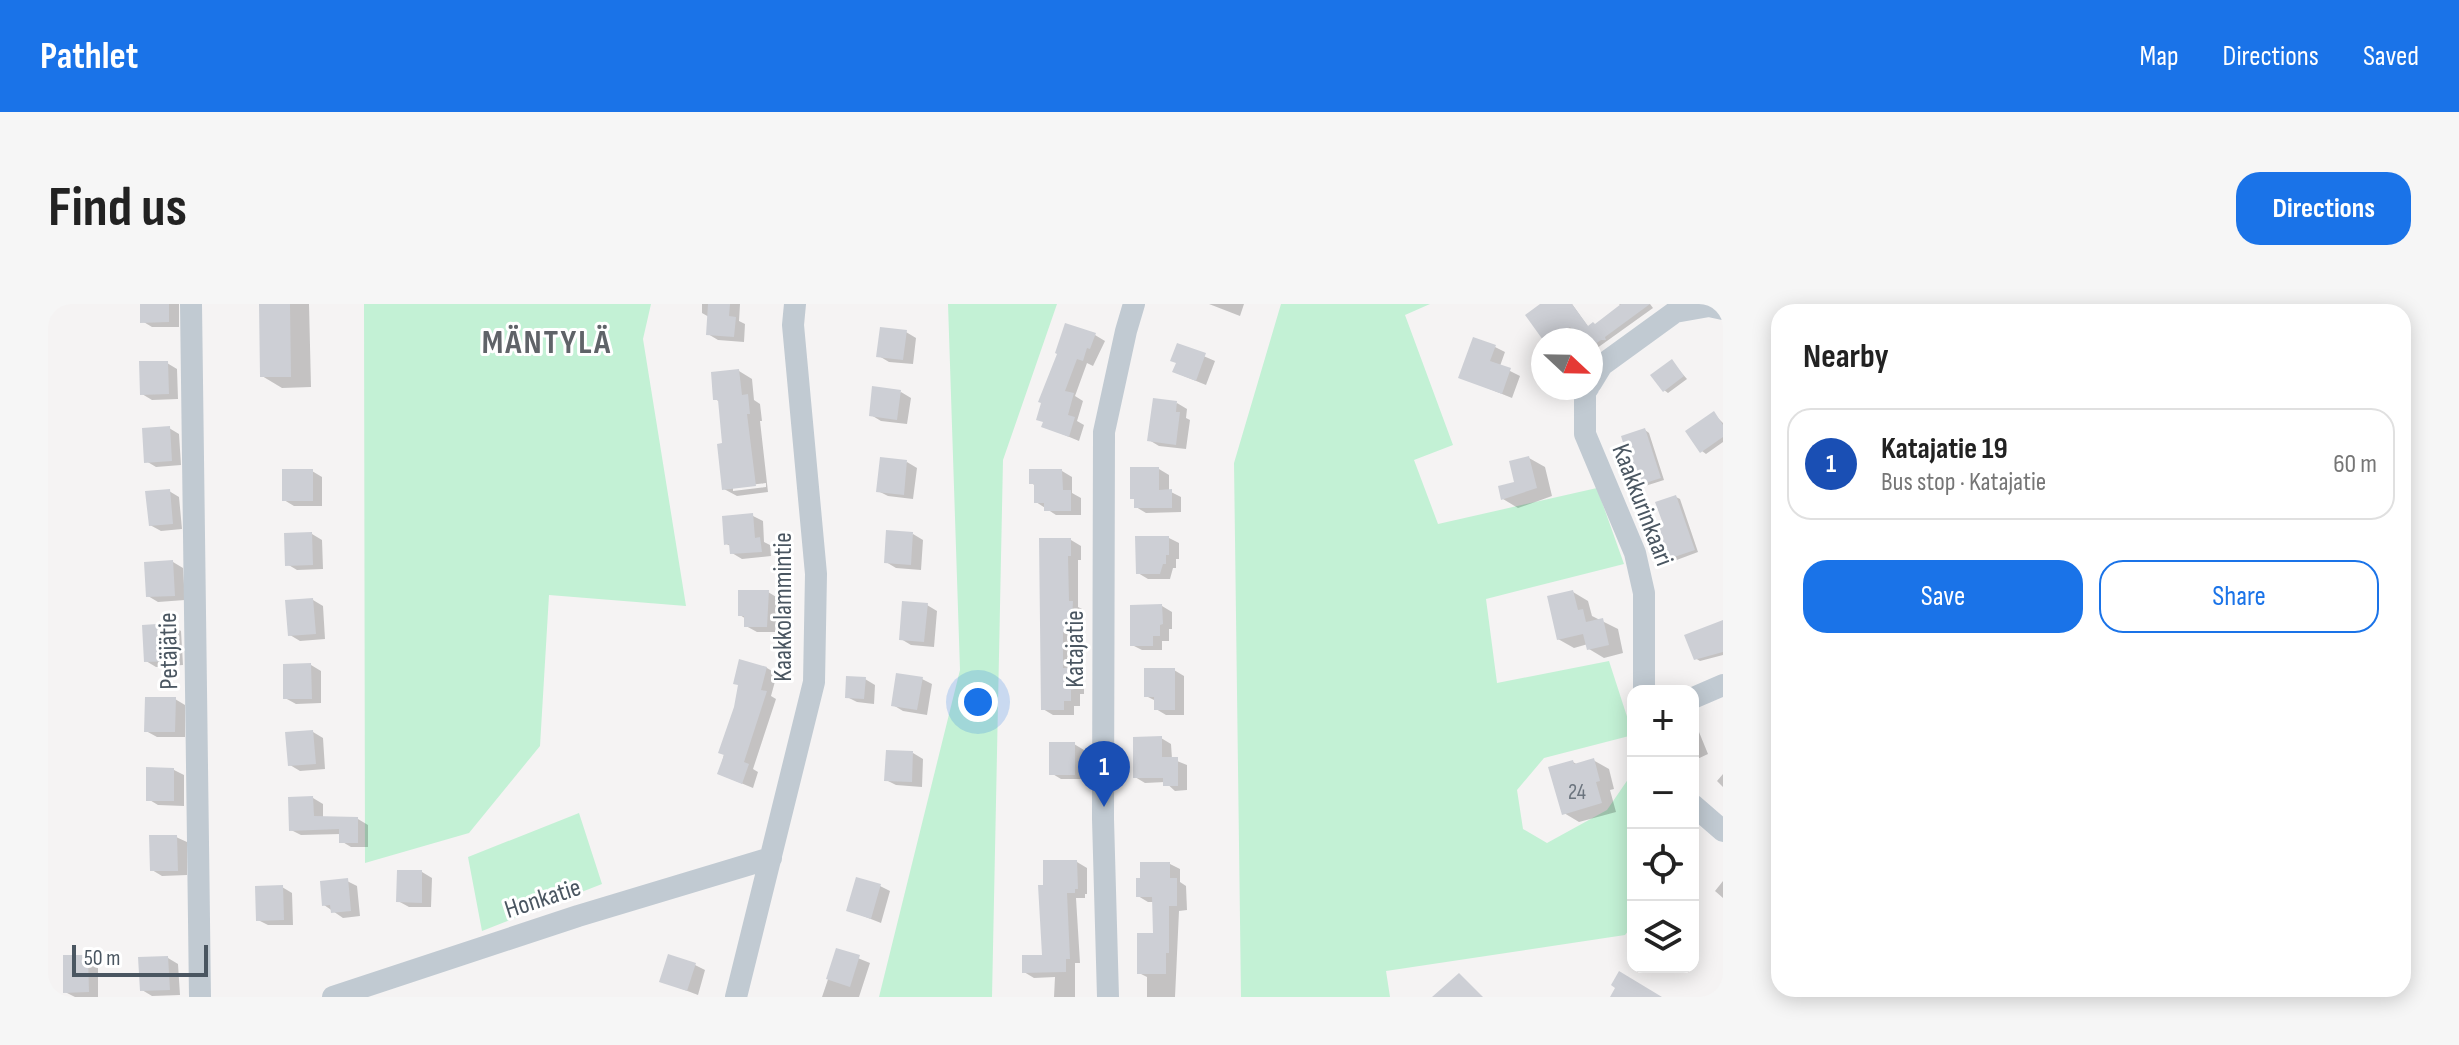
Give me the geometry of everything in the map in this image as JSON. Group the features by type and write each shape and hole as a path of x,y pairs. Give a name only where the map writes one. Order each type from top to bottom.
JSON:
{"street":[{"name":"Petäjätie","path":"191,304 200,997"},
{"name":"Kaakkolammintie","path":"736,997 814,682 816,574 793,325 795,304"},
{"name":"Katajatie","path":"1108,997 1103,819 1104,432 1134,304"},
{"path":"1603,364 1675,312 1709,306 1723,309"},
{"name":"Kaakkurinkaari","path":"1585,400 1585,434 1635,553 1644,593 1644,685"},
{"path":"1699,695 1723,685"},
{"path":"1699,810 1723,831"},
{"name":"Honkatie","path":"333,997 578,916 771,858"}],"green space":[{"path":"364,304 651,304 643,339 686,606 549,595 540,746 469,833 365,863"},
{"path":"948,304 1057,304 1003,460 992,997 879,997 960,670"},
{"path":"1281,304 1430,304 1405,315 1453,445 1414,460 1438,524 1597,488 1624,564 1486,599 1497,683 1609,661 1627,716 1627,737 1544,758 1517,790 1523,829 1547,843 1607,810 1627,781 1625,935 1386,971 1390,997 1241,997 1234,463"},
{"path":"579,813 602,884 482,931 468,857"}],"building":[{"path":"140,304 169,304 169,322 140,323"},
{"path":"259,304 290,304 291,377 260,377"},
{"path":"708,304 730,304 729,316 736,317 734,337 706,335"},
{"path":"1540,304 1572,304 1588,326 1621,304 1650,304 1605,337 1606,340 1603,340 1603,328 1534,328 1525,315"},
{"path":"1065,323 1096,333 1083,361 1077,359 1065,391 1074,393 1068,415 1075,417 1069,437 1041,427 1043,422 1036,420 1041,403 1038,402 1057,354"},
{"path":"880,327 907,330 903,360 876,357"},
{"path":"1473,337 1496,345 1490,361 1511,368 1502,394 1458,378"},
{"path":"1177,343 1206,353 1196,381 1172,372 1176,363 1170,361"},
{"path":"1672,359 1684,376 1663,392 1650,375"},
{"path":"139,361 168,361 169,394 140,395"},
{"path":"739,369 742,395 748,394 750,414 747,414 756,486 722,490 717,444 722,443 718,400 713,400 711,372"},
{"path":"872,386 901,390 897,420 869,416"},
{"path":"1153,398 1177,401 1176,412 1180,412 1176,445 1147,441"},
{"path":"1714,411 1723,425 1723,437 1700,453 1685,431"},
{"path":"170,426 172,461 144,463 142,428"},
{"path":"1645,428 1661,478 1636,486 1621,436"},
{"path":"1529,456 1537,488 1501,500 1498,486 1514,482 1509,461"},
{"path":"880,457 907,460 904,495 876,492"},
{"path":"1130,467 1159,467 1159,490 1172,489 1172,508 1134,508 1134,499 1130,499"},
{"path":"282,469 313,469 313,501 282,501"},
{"path":"1029,469 1062,469 1063,490 1071,490 1071,511 1044,511 1044,503 1034,503 1034,484 1029,484"},
{"path":"170,489 173,524 149,526 145,491"},
{"path":"1676,495 1695,550 1668,559 1656,523 1662,521 1655,502"},
{"path":"753,513 755,538 760,537 762,552 730,554 729,544 724,545 722,516"},
{"path":"886,530 913,532 911,565 884,563"},
{"path":"312,532 313,565 285,566 284,533"},
{"path":"1135,536 1169,536 1169,555 1166,555 1166,564 1163,564 1160,574 1136,574"},
{"path":"1039,538 1071,538 1071,556 1068,556 1072,619 1069,632 1063,632 1063,668 1074,668 1075,689 1071,690 1071,701 1064,701 1064,710 1041,710"},
{"path":"173,560 175,596 146,597 144,562"},
{"path":"738,590 769,590 767,627 744,627 744,616 738,616"},
{"path":"1573,590 1578,610 1583,609 1586,622 1603,618 1609,645 1587,650 1583,634 1557,640 1547,596"},
{"path":"313,598 316,634 288,636 285,600"},
{"path":"902,601 928,603 924,642 899,640"},
{"path":"1162,604 1163,624 1160,625 1160,636 1153,636 1153,646 1130,646 1130,605"},
{"path":"1723,620 1723,652 1694,660 1684,635"},
{"path":"172,623 174,661 144,662 142,625"},
{"path":"739,659 767,667 761,690 767,691 744,762 749,764 742,784 717,774 724,755 718,753 734,707 738,685 733,684"},
{"path":"311,663 312,699 283,699 283,664"},
{"path":"1144,668 1175,668 1175,710 1154,710 1154,697 1144,697"},
{"path":"896,673 923,677 917,710 891,706"},
{"path":"846,676 866,677 864,699 845,698"},
{"path":"145,697 176,697 175,732 144,732"},
{"path":"313,730 316,764 288,766 285,732"},
{"path":"1162,736 1162,757 1178,757 1178,786 1163,786 1163,778 1133,778 1133,737"},
{"path":"1049,742 1075,742 1075,775 1049,775"},
{"path":"886,750 913,751 912,782 884,781"},
{"path":"1594,758 1602,803 1562,815 1548,767"},
{"path":"146,767 174,768 174,801 146,801"},
{"path":"313,796 314,816 358,817 358,843 339,843 339,829 289,831 288,797"},
{"path":"149,835 177,835 178,871 150,871"},
{"path":"1043,860 1077,860 1078,889 1075,893 1067,893 1070,959 1066,959 1066,972 1022,973 1022,955 1042,955 1038,885 1043,885"},
{"path":"1140,862 1170,862 1170,878 1177,878 1177,906 1169,906 1166,974 1137,974 1137,933 1153,933 1152,897 1136,897"},
{"path":"397,870 422,870 422,903 396,902"},
{"path":"856,877 881,884 871,919 846,911"},
{"path":"348,878 351,911 331,913 330,905 322,906 320,881"},
{"path":"283,885 284,920 256,921 255,886"},
{"path":"836,948 860,955 850,987 826,979"},
{"path":"668,954 696,963 687,991 659,982"},
{"path":"63,955 88,955 89,992 63,993"},
{"path":"168,956 170,990 140,991 138,957"},
{"path":"1619,971 1662,997 1610,997 1615,988 1611,985"},
{"path":"1459,973 1483,997 1432,997"}],"place":[{"name":"Katajatie 19","path":"1104,807"}],"district":[{"name":"MÄNTYLÄ","path":"547,342"}]}
